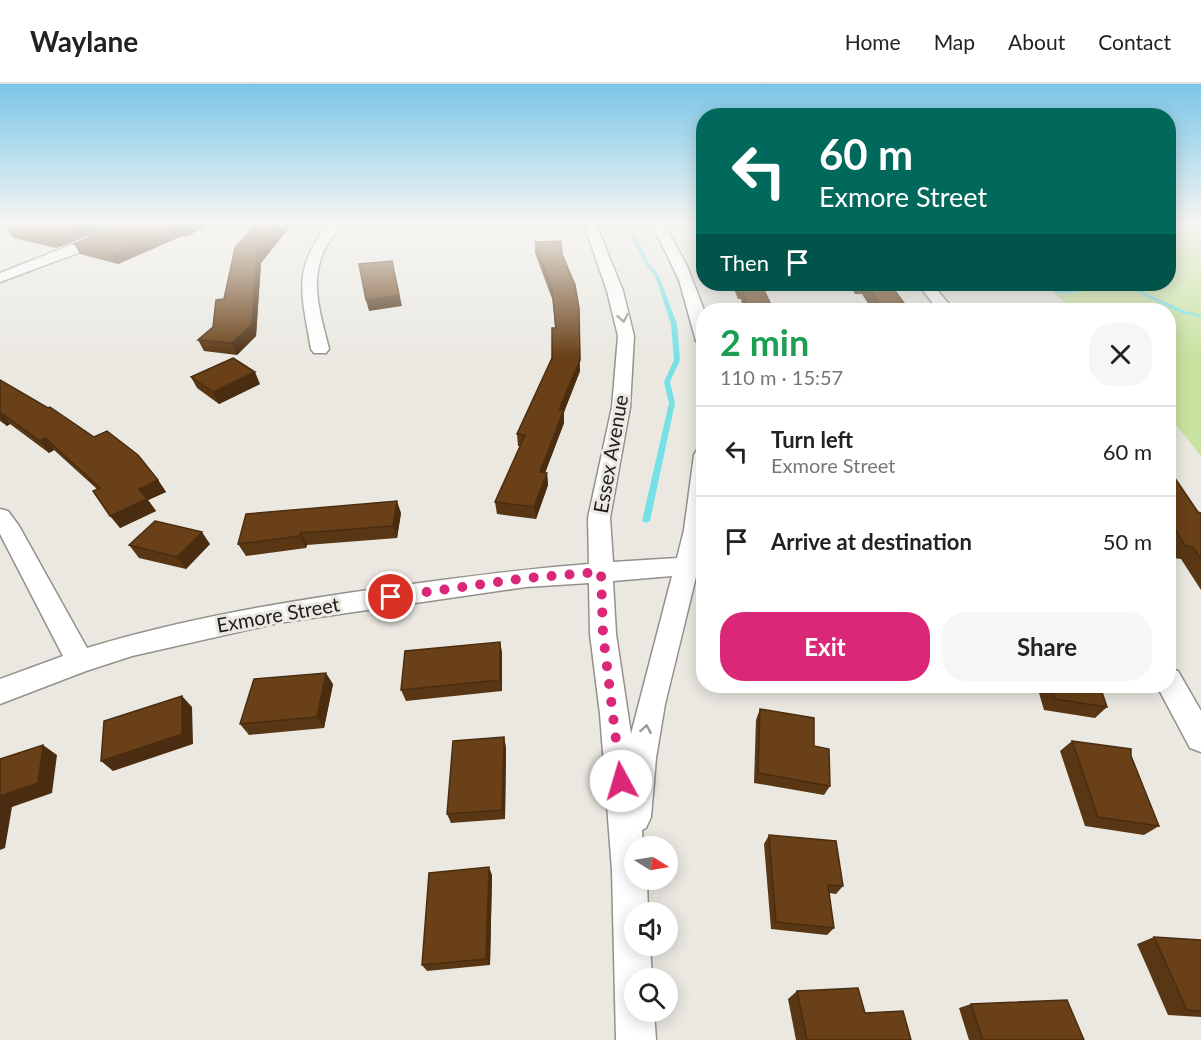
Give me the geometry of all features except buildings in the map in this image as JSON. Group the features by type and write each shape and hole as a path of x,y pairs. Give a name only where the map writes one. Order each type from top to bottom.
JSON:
{"street":[{"path":"0,278 25,269"},
{"path":"309,269 309,282 321,349"},
{"name":"Essex Avenue","path":"606,269 618,300 626,336 621,407 599,518 603,634 614,714 626,836"},
{"path":"681,269 696,307"},
{"path":"931,291 940,303"},
{"path":"0,518 10,532 80,662"},
{"name":"Essex Avenue","path":"633,836 641,758 651,704 687,566 696,522"},
{"name":"Exmore Street","path":"0,692 132,645 278,613 526,578 687,566"},
{"path":"1175,693 1201,738"},
{"name":"Essex Avenue","path":"630,890 636,1040"}],"green space":[{"path":"1176,269 1201,269 1201,456 1176,425 1176,303 1065,303 1052,291 1176,291"}],"waterway":[{"path":"646,521 672,403 667,382 677,360 674,324 657,276 651,269"},
{"path":"1138,291 1164,303"},
{"path":"1176,309 1201,316"}],"route":[{"path":"391,597 526,578 601,572 603,634 621,781"}]}
